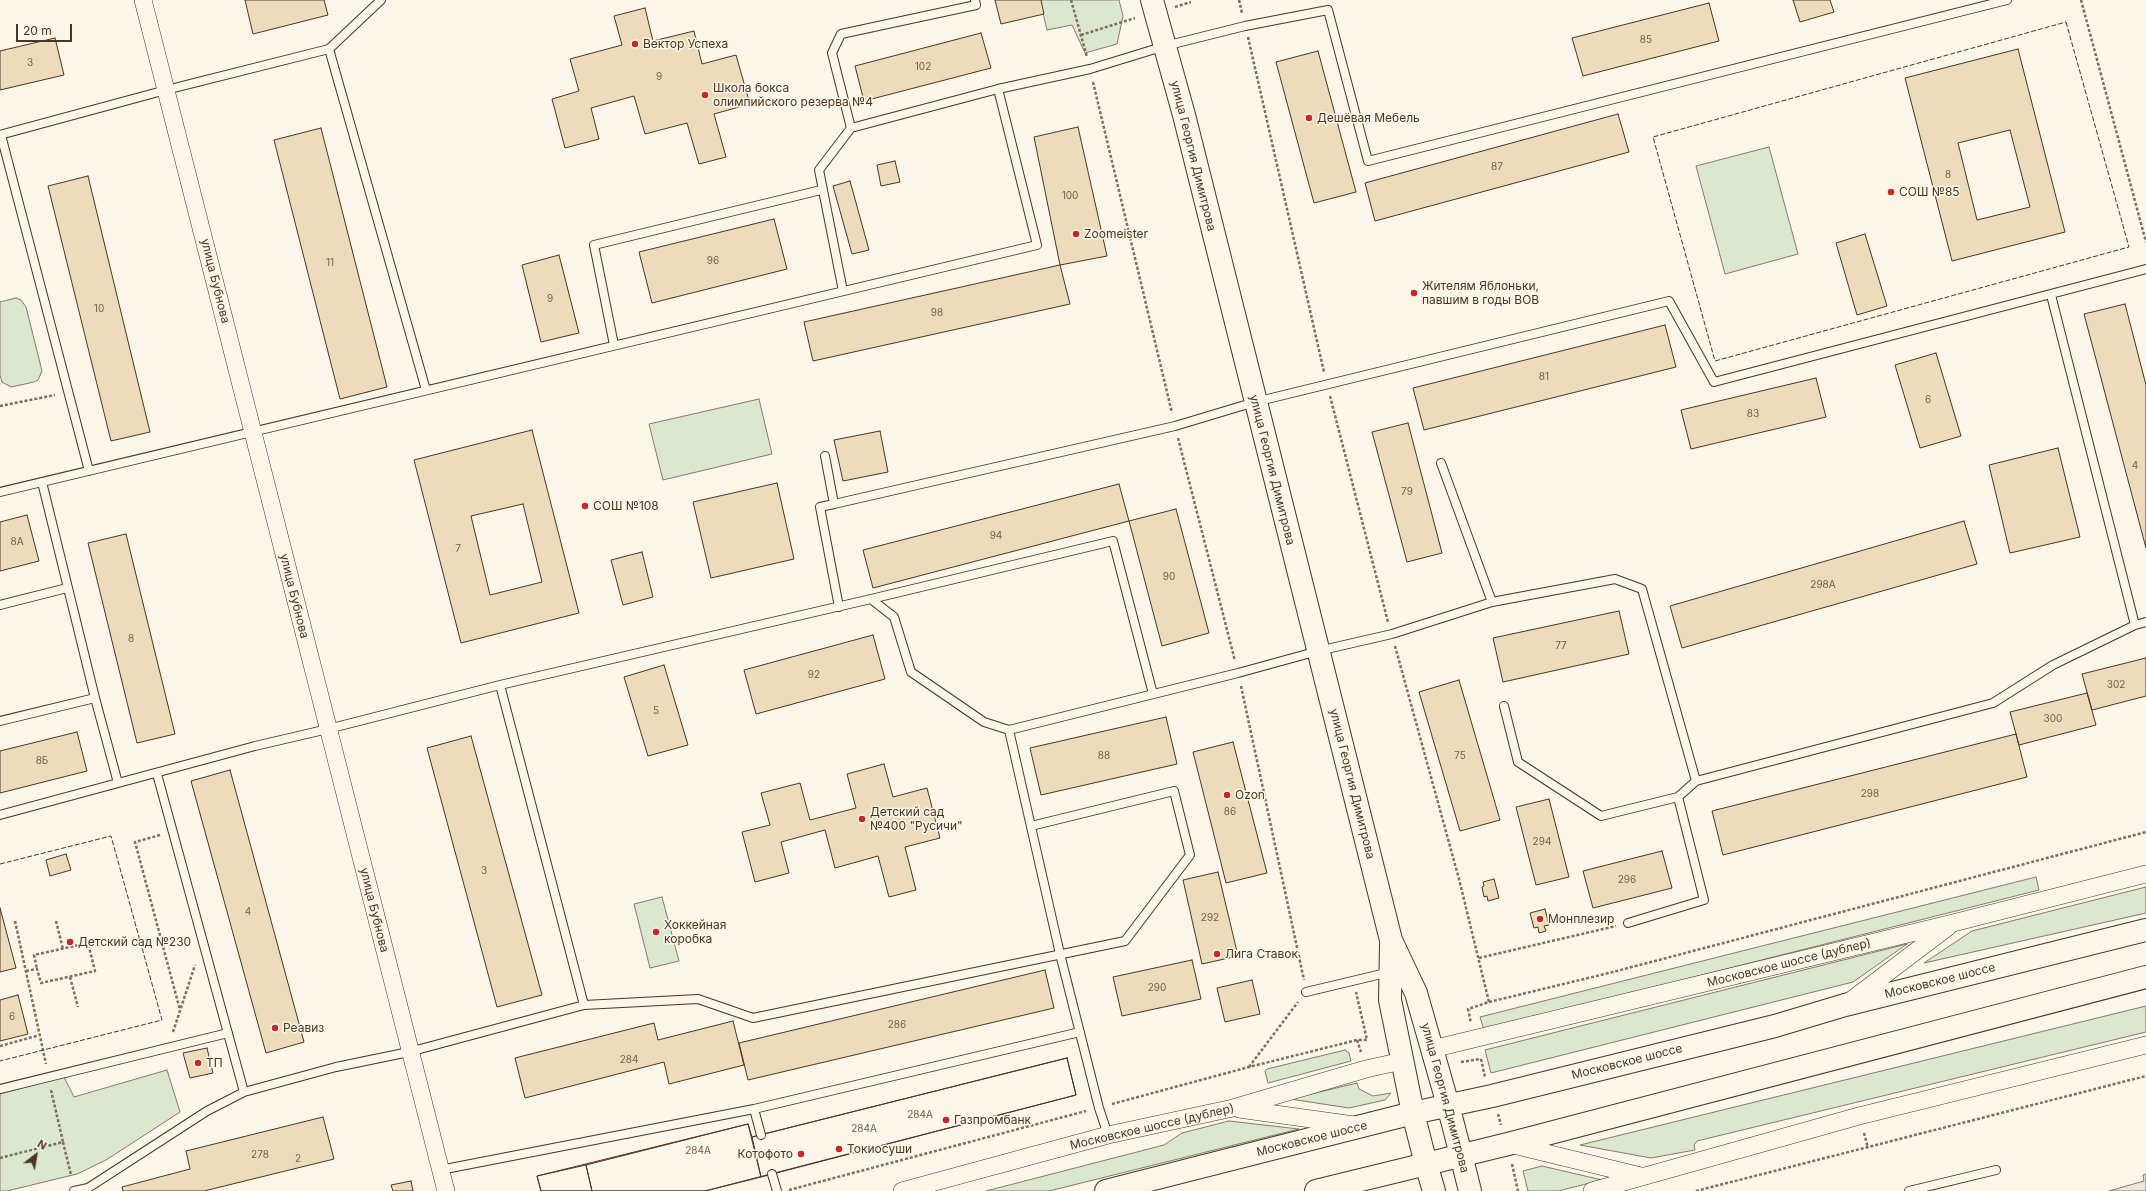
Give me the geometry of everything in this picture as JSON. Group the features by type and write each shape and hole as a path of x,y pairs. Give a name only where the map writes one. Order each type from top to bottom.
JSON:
{"main road":[{"name":"улица Георгия Димитрова","path":"1152,0 1165,46 1391,940 1416,993 1448,1105 1470,1191"},
{"name":"Московское шоссе","path":"1106,1191 1413,1113 1492,1096 1775,1026 1845,1005 2146,930"},
{"name":"улица Георгия Димитрова","path":"1391,940 1390,1000 1413,1113 1434,1191"},
{"path":"1316,1191 1508,1144 2146,977"}],"street":[{"name":"улица Бубнова","path":"143,0 446,1191"},
{"name":"Московское шоссе (дублер)","path":"1432,1049 1953,923 2146,874"},
{"path":"1845,1005 1953,923"},
{"path":"1592,1191 1859,1116 2146,1045"},
{"name":"Московское шоссе (дублер)","path":"902,1191 1108,1135 1233,1108 1366,1069 1402,1061"},
{"path":"1233,1108 1362,1126"},
{"path":"1508,1144 1641,1176"},
{"path":"1360,1191 1379,1175"}],"lane":[{"path":"89,471 0,135 166,90 329,49 381,0"},
{"path":"851,128 832,53 841,34 976,5 975,0"},
{"path":"843,291 818,170 851,128 998,89 1090,69 1165,46 1245,26 1328,10 1368,161 1977,4 2007,0"},
{"path":"329,49 426,390"},
{"path":"0,492 1037,245 998,89"},
{"path":"614,346 594,245 821,190"},
{"path":"839,607 820,507 1175,426 1255,402 1327,386 1669,301 1714,382 2146,269"},
{"path":"2051,295 2135,625"},
{"path":"825,456 834,504"},
{"path":"1441,463 1492,602"},
{"path":"42,482 94,698 118,783"},
{"path":"0,815 157,774 255,746 328,729 500,684 839,607 1113,541 1153,694"},
{"path":"871,599 894,617 911,672 984,722 1009,730 1238,673 1318,651 1392,634 1492,602 1615,579 1642,588 1696,781"},
{"path":"0,605 68,588"},
{"path":"1504,706 1518,762 1601,816 1678,797 1696,781 1993,703 2053,665 2135,625 2146,622"},
{"path":"500,684 584,1005"},
{"path":"0,721 94,698"},
{"path":"1009,730 1060,954 1099,1108 1108,1135"},
{"path":"157,774 174,831 244,1092"},
{"path":"74,1191 88,1188 207,1111 244,1092 336,1067 410,1052 584,1005 698,998 753,1018 1125,941 1190,855 1174,791 1031,826"},
{"path":"1628,923 1704,900 1678,797"},
{"path":"1306,992 1390,972"},
{"path":"440,1170 754,1109 1080,1032"},
{"path":"0,1089 228,1033"},
{"path":"754,1109 761,1135"},
{"path":"1909,1191 1996,1170"},
{"path":"772,1174 777,1191"}],"path":[{"path":"1071,0 1090,69 1175,426 1238,673 1306,992 1249,1066"},
{"path":"1239,0 1327,386 1392,634 1459,879 1489,1002"},
{"path":"2081,0 2146,242"},
{"path":"0,406 67,392"},
{"path":"174,831 135,842 180,1011"},
{"path":"1472,1028 1468,1009 1489,1002 1613,972 2146,832"},
{"path":"15,921 46,1066"},
{"path":"56,922 62,949"},
{"path":"1479,958 1628,923"},
{"path":"172,1036 203,939"},
{"path":"88,943 95,971 41,983 34,955 62,949 88,943"},
{"path":"26,971 37,969"},
{"path":"70,977 78,1007"},
{"path":"787,1191 1048,1120 1099,1108 1249,1066 1357,1040 1367,1040 1353,980"},
{"path":"0,1046 40,1035"},
{"path":"1357,1040 1363,1058"},
{"path":"1479,1052 1482,1070"},
{"path":"1458,1063 1481,1059"},
{"path":"1696,1191 2146,1076"},
{"path":"48,1077 71,1175"},
{"path":"1865,1135 1868,1148"},
{"path":"0,1158 63,1142"},
{"path":"1515,1177 1518,1191"}],"green space":[{"path":"1040,0 1119,0 1123,16 1117,44 1085,53 1072,25 1047,30"},
{"path":"1769,147 1798,254 1725,274 1696,166"},
{"path":"16,298 21,300 26,307 42,371 38,380 11,387 2,382 0,375 0,302"},
{"path":"759,399 772,454 663,480 649,424"},
{"path":"2036,877 2039,890 1484,1030 1480,1017"},
{"path":"2146,887 2146,913 1924,963 1972,931"},
{"name":"Хоккейная коробка","path":"662,897 679,961 650,968 634,904"},
{"path":"1907,944 1853,982 1491,1073 1485,1050"},
{"path":"2146,1006 2146,1032 1697,1141 1694,1145 1695,1150 1651,1158 1580,1145"},
{"path":"1345,1050 1349,1053 1351,1061 1268,1083 1265,1071 1267,1069"},
{"path":"167,1070 180,1112 106,1160 77,1174 7,1191 0,1191 0,1094 64,1077 74,1097"},
{"path":"1357,1083 1359,1089 1373,1096 1391,1093 1385,1100 1349,1108 1290,1099"},
{"path":"1229,1121 1299,1129 1049,1191 986,1191 1164,1145 1182,1133"},
{"path":"1542,1166 1602,1180 1558,1191 1528,1191 1523,1171"}],"shaded area":[{"path":"2146,1174 2146,1191 2109,1191 2144,1181 2143,1175"}],"building":[{"path":"245,0 324,0 328,15 253,34"},
{"path":"995,0 1041,0 1044,14 1001,24"},
{"path":"1793,0 1830,0 1834,12 1800,22"},
{"path":"1709,3 1719,41 1583,76 1572,38"},
{"path":"645,8 653,41 694,31 702,64 736,55 750,104 714,114 726,157 699,164 687,123 645,134 634,96 591,108 599,139 565,148 552,99 579,91 570,59 622,45 614,16"},
{"path":"981,33 991,68 864,101 855,66"},
{"path":"55,38 64,75 0,90 0,51"},
{"path":"2018,49 2065,232 1952,261 1905,78","holes":["2010,130 2030,207 1977,220 1958,143"]},
{"path":"1318,51 1356,192 1314,203 1276,62"},
{"path":"1618,114 1629,152 1375,221 1365,183"},
{"path":"1078,127 1107,256 1060,265 1034,137"},
{"path":"321,128 387,387 340,399 274,140"},
{"path":"895,161 900,182 881,186 877,165"},
{"path":"88,176 150,432 111,441 48,186"},
{"path":"850,181 869,250 852,254 833,186"},
{"path":"774,219 787,269 652,303 639,252"},
{"path":"1865,234 1887,306 1857,315 1836,243"},
{"path":"559,255 579,333 541,342 522,265"},
{"path":"1060,265 1070,304 813,361 804,322"},
{"path":"2125,304 2146,385 2146,548 2084,314"},
{"path":"1665,325 1676,367 1424,430 1413,388"},
{"path":"1936,353 1961,436 1920,448 1895,365"},
{"path":"1816,378 1826,417 1691,449 1681,410"},
{"path":"1408,423 1442,553 1407,562 1372,432"},
{"path":"532,430 579,613 461,643 414,460","holes":["523,504 542,582 490,595 471,516"]},
{"path":"880,431 888,472 843,481 834,440"},
{"path":"2058,448 2080,537 2010,553 1989,465"},
{"path":"777,483 794,559 711,578 693,502"},
{"path":"1119,484 1129,521 873,588 863,550"},
{"path":"1176,509 1209,633 1162,646 1129,521"},
{"path":"27,515 39,561 0,571 0,522"},
{"path":"1964,521 1977,564 1682,648 1670,606"},
{"path":"126,534 175,734 137,743 88,543"},
{"path":"642,552 653,597 623,605 611,560"},
{"path":"1619,611 1629,654 1503,682 1493,638"},
{"path":"873,635 885,679 756,714 744,670"},
{"path":"2146,658 2146,696 2092,710 2082,674"},
{"path":"664,665 688,745 648,756 624,677"},
{"path":"1459,680 1500,820 1460,831 1419,692"},
{"path":"2087,693 2096,725 2019,745 2010,712"},
{"path":"1166,717 1177,764 1041,795 1030,748"},
{"path":"77,732 87,771 0,793 0,751"},
{"path":"2016,734 2027,777 1723,855 1712,811"},
{"path":"471,736 542,995 497,1007 427,748"},
{"path":"1233,742 1267,873 1226,883 1193,752"},
{"path":"884,764 893,797 927,788 940,838 905,847 916,890 889,897 878,856 835,868 825,830 781,842 789,873 755,882 742,832 770,825 761,793 800,783 810,820 856,808 847,774"},
{"path":"230,770 304,1042 266,1053 191,781"},
{"path":"1549,799 1569,877 1536,885 1516,807"},
{"path":"1662,851 1672,888 1593,908 1583,871"},
{"path":"66,854 71,870 50,876 46,860"},
{"path":"1218,872 1238,956 1202,964 1183,880"},
{"path":"1494,879 1499,898 1488,901 1487,896 1484,897 1482,887 1484,886 1483,882"},
{"path":"0,908 16,968 0,972"},
{"name":"Монплезир","path":"1545,909 1549,925 1544,926 1546,931 1539,933 1538,927 1534,928 1530,913"},
{"path":"1192,960 1201,999 1122,1016 1113,977"},
{"path":"1045,970 1054,1008 748,1080 739,1043"},
{"path":"1252,980 1260,1014 1225,1022 1217,988"},
{"path":"18,995 28,1034 0,1041 0,1000"},
{"path":"733,1021 744,1065 669,1084 664,1062 525,1098 515,1058 654,1023 658,1040"},
{"name":"ТП","path":"207,1048 213,1073 190,1078 183,1053"},
{"path":"1067,1058 1076,1095 705,1191 541,1191 537,1176 748,1124 752,1137"},
{"path":"1067,1058 1076,1095 761,1177 752,1137"},
{"path":"323,1117 334,1159 204,1191 123,1191 122,1187 190,1169 186,1151"},
{"path":"748,1124 761,1177 705,1191 592,1191 586,1165"},
{"path":"586,1165 592,1191 541,1191 537,1176"},
{"path":"411,1181 413,1191 393,1191 391,1185"}],"fence":[{"path":"2066,22 2129,247 1715,361 1653,137 2066,22"},
{"path":"0,864 111,836 162,1020 0,1061"}],"place":[{"name":"Вектор Успеха","path":"635,44"},
{"name":"Школа бокса олимпийского резерва №4","path":"705,95"},
{"name":"Дешёвая Мебель","path":"1309,118"},
{"name":"СОШ №85","path":"1891,192"},
{"name":"Zoomeister","path":"1076,234"},
{"name":"Жителям Яблоньки, павшим в годы ВОВ","path":"1414,293"},
{"name":"СОШ №108","path":"585,506"},
{"name":"Ozon","path":"1227,795"},
{"name":"Детский сад №400 \"Русичи\"","path":"862,819"},
{"name":"Монплезир","path":"1540,919"},
{"name":"Хоккейная коробка","path":"656,932"},
{"name":"Детский сад №230","path":"70,942"},
{"name":"Лига Ставок","path":"1217,954"},
{"name":"Реавиз","path":"275,1028"},
{"name":"ТП","path":"198,1063"},
{"name":"Газпромбанк","path":"946,1120"},
{"name":"Токиосуши","path":"839,1149"},
{"name":"Котофото","path":"801,1154"}]}
